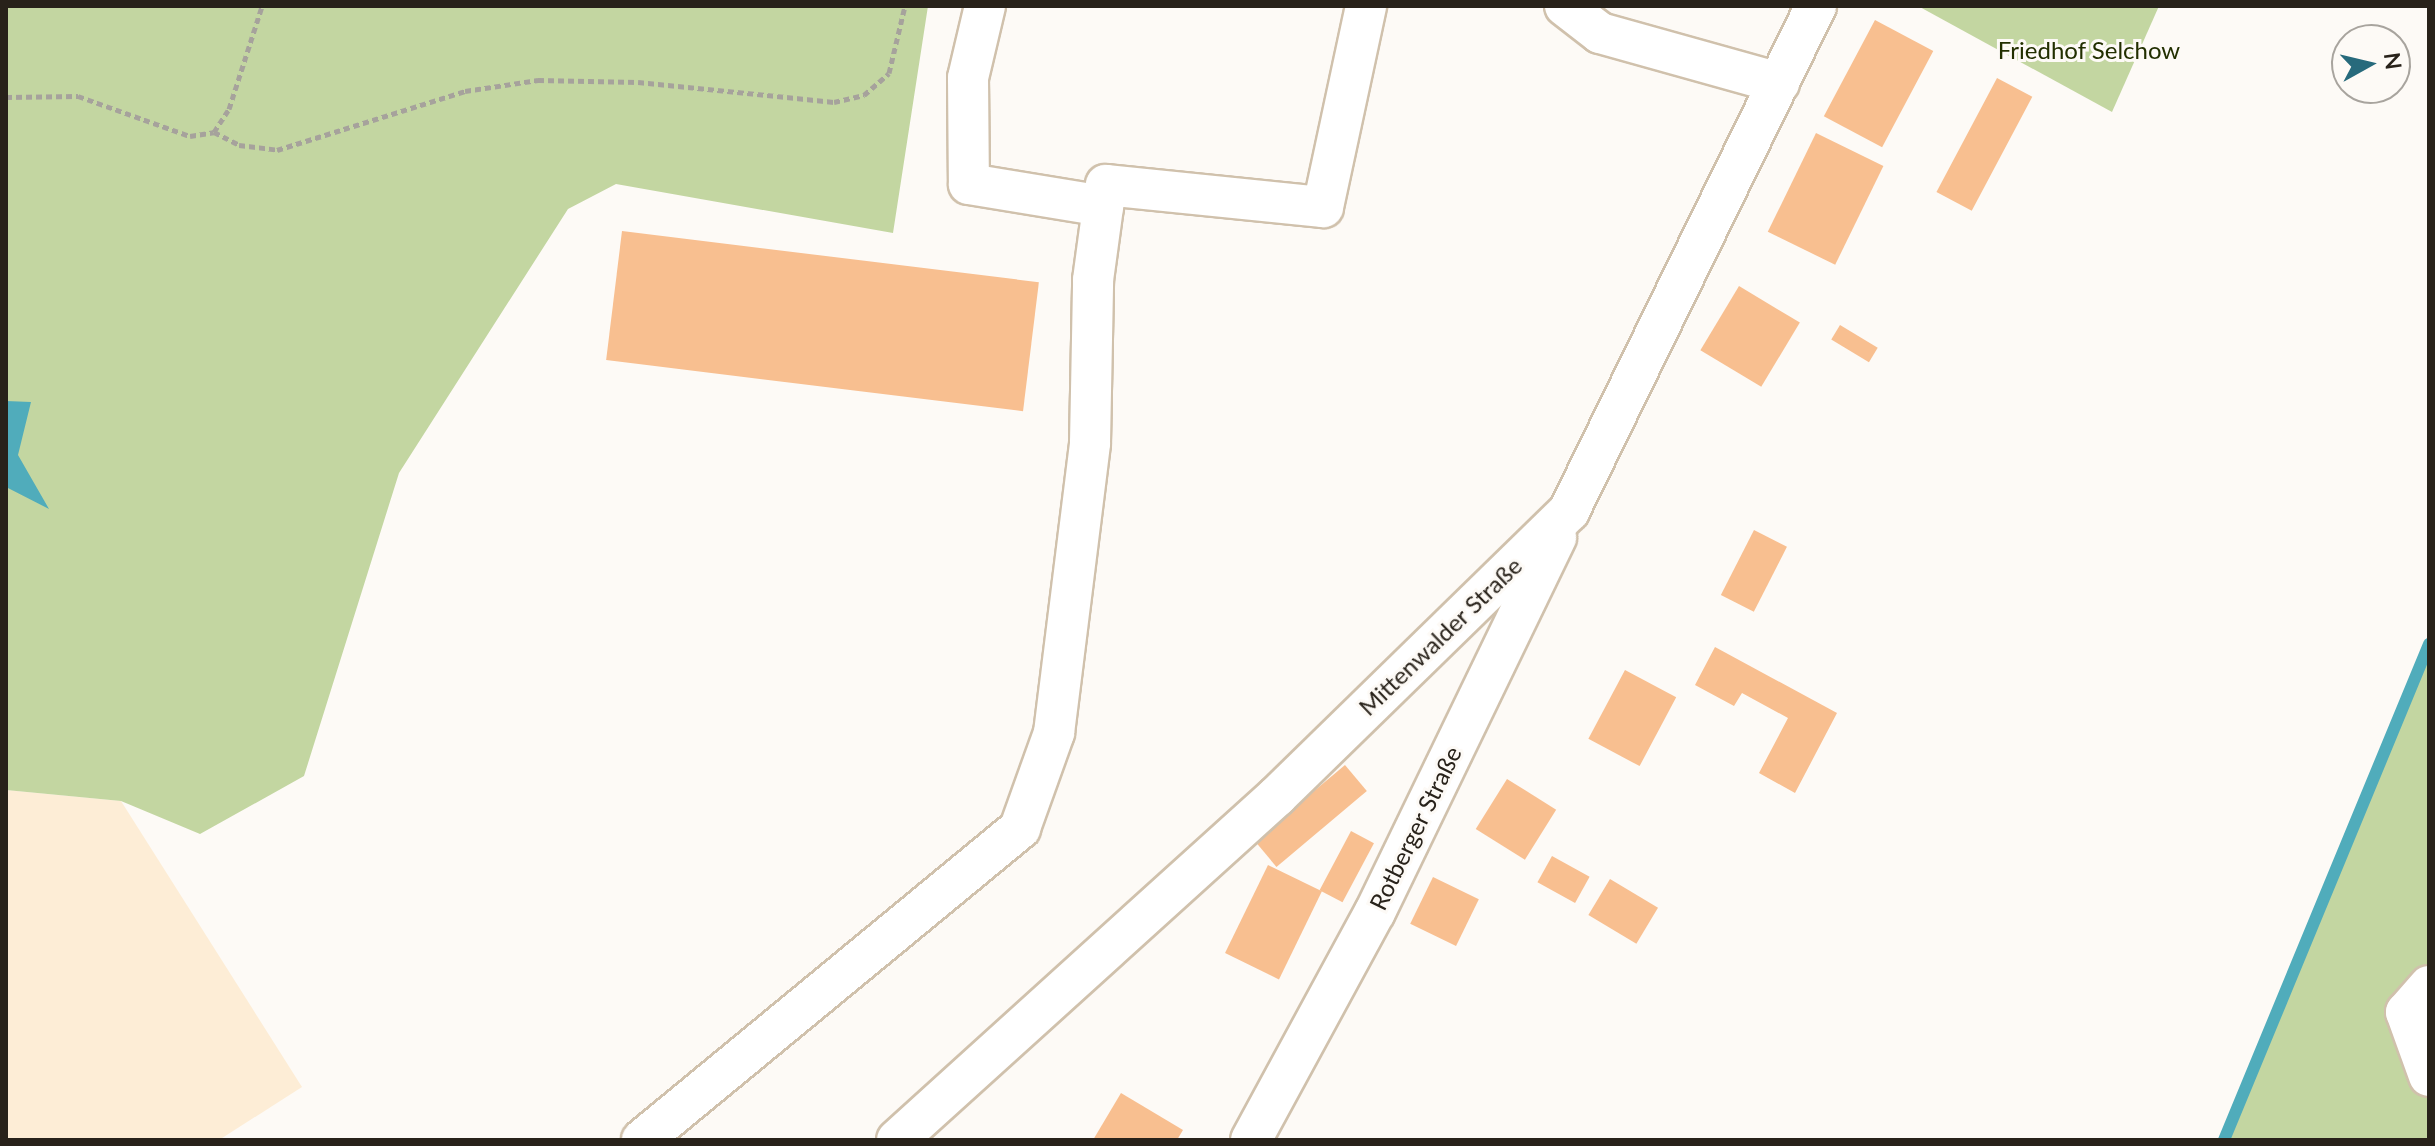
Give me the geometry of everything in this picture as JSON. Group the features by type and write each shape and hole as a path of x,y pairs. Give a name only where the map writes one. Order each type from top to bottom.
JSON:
{"street":[{"path":"985,6 968,78 969,184 1103,206"},
{"path":"642,1140 1020,828 1037,797 1054,733 1090,443 1093,280 1106,185 1323,207 1366,6"},
{"path":"1565,6 1600,33 1779,83"},
{"name":"Mittenwalder Straße","path":"897,1140 1277,796 1569,511 1816,6"},
{"name":"Rotberger Straße","path":"1251,1140 1375,912 1569,511"},
{"path":"2429,986 2406,1012 2429,1076"}],"path":[{"path":"214,132 229,109 262,6"},
{"path":"6,97 78,96 190,136 214,132 239,145 277,150 452,95 538,80 638,82 834,102 864,95 889,73 905,6"}],"shaded area":[{"path":"6,790 121,801 302,1087 219,1140 6,1140"}],"green space":[{"path":"6,6 928,6 893,233 616,184 568,209 399,473 304,776 200,834 121,801 6,790"},
{"name":"Friedhof Selchow","path":"1918,6 2159,6 2112,112"},
{"path":"2429,644 2429,1140 2224,1140 2260,1059"}],"water":[{"path":"6,401 31,402 18,455 49,509 6,487"}],"building":[{"path":"1875,20 1933,51 1882,147 1824,116"},
{"path":"1997,78 2032,97 1972,211 1936,192"},
{"path":"1816,133 1883,166 1835,265 1768,232"},
{"path":"622,231 1039,282 1023,411 606,360"},
{"path":"1739,286 1800,323 1761,387 1700,350"},
{"path":"1840,325 1878,348 1869,362 1831,340"},
{"path":"1754,530 1787,547 1754,612 1721,595"},
{"path":"1715,647 1837,713 1795,793 1759,773 1788,718 1742,693 1734,706 1695,685"},
{"path":"1625,670 1676,697 1640,766 1588,739"},
{"path":"1345,765 1367,791 1276,867 1255,841"},
{"path":"1507,779 1556,810 1525,860 1476,829"},
{"path":"1351,831 1374,843 1343,902 1320,890"},
{"path":"1552,856 1590,877 1575,903 1537,882"},
{"path":"1268,865 1322,891 1279,979 1225,953"},
{"path":"1433,877 1479,899 1456,946 1410,924"},
{"path":"1610,879 1658,908 1636,944 1588,915"},
{"path":"1121,1093 1183,1130 1177,1140 1093,1140"}],"waterway":[{"path":"2224,1140 2429,644"}]}
